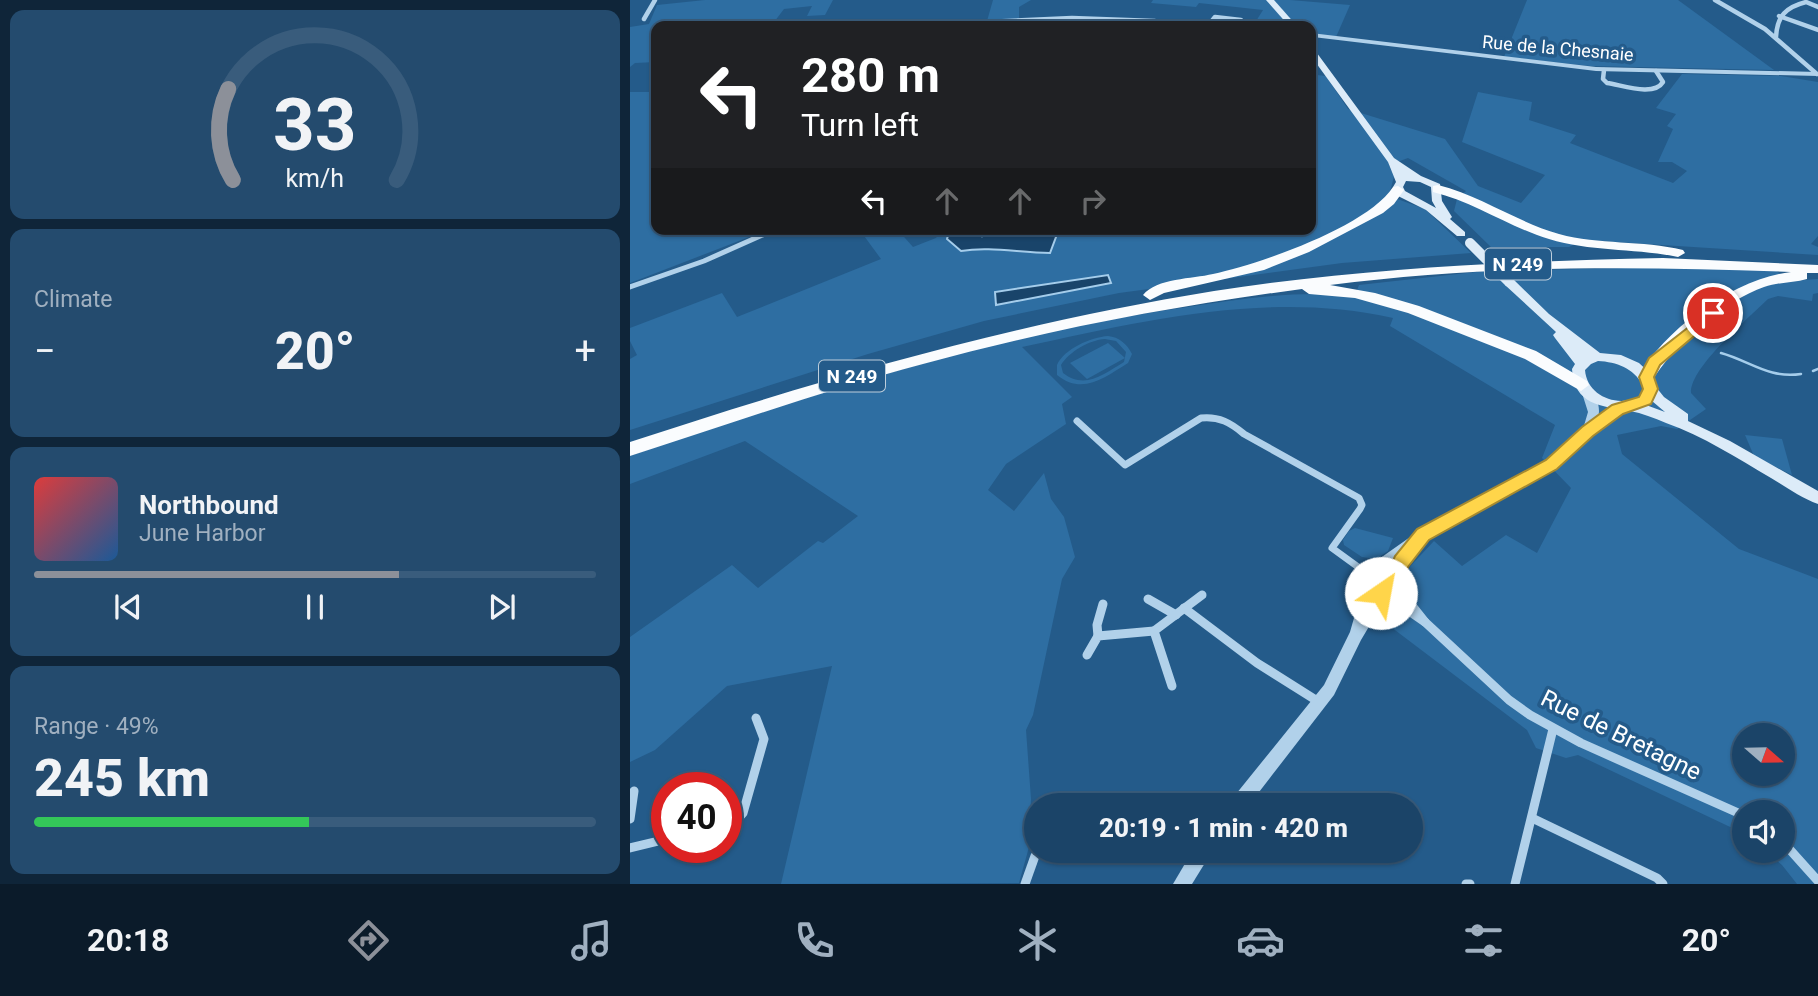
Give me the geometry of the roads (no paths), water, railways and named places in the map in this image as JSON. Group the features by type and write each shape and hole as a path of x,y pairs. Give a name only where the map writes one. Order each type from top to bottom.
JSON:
{"highway":[{"path":"1150,295 1160,289 1245,273 1296,254 1379,209 1392,200 1399,186"},
{"path":"1437,192 1477,202 1554,237 1587,244 1682,254"},
{"name":"N 249","path":"630,437 787,385 906,351 1048,316 1150,295 1275,276 1394,263 1522,256 1682,254 1818,261"},
{"name":"N 249","path":"630,449 780,398 915,359 1079,319 1219,293 1369,274 1532,264 1680,262 1818,269"},
{"path":"1648,383 1661,355 1741,292 1768,281 1818,275"},
{"path":"1219,293 1231,296 1319,289 1379,297 1548,360 1585,389"}],"main road":[{"path":"1270,0 1285,21"},
{"path":"1316,60 1391,160 1417,178 1427,181 1437,192 1441,210 1461,234 1545,317 1597,357"},
{"path":"1391,160 1404,197 1417,201 1461,234"},
{"path":"1399,186 1417,178"},
{"path":"1417,201 1429,200 1437,192"},
{"path":"1545,317 1582,363"},
{"path":"1703,434 1659,400 1648,383 1626,361 1597,357 1582,363 1577,373 1585,389 1607,403 1656,413 1703,434 1818,498"},
{"path":"1625,406 1645,400 1648,383"}],"street":[{"path":"644,19 655,0"},
{"path":"1716,0 1776,37 1817,74"},
{"path":"1776,37 1779,16 1799,4 1818,8"},
{"path":"1779,16 1818,29"},
{"path":"1211,21 1214,17 1241,20"},
{"path":"1008,21 1072,18 1155,21"},
{"path":"1765,29 1776,30"},
{"path":"1316,38 1342,41"},
{"name":"Rue de la Chesnaie","path":"1342,41 1604,70 1772,73"},
{"path":"1604,70 1603,79 1607,83 1652,90 1660,87 1663,82 1656,71"},
{"path":"1772,73 1817,74"},
{"path":"630,287 704,261 762,235"},
{"path":"1585,389 1594,412 1588,431"},
{"path":"1384,587 1363,579 1371,570 1435,527 1551,464 1588,431 1625,406"},
{"path":"1077,421 1125,465 1201,418 1214,416 1227,421 1244,434 1359,498 1362,505 1360,509 1332,548 1371,570 1387,570 1384,587"},
{"path":"1248,793 1338,676 1356,635 1415,542"},
{"name":"Rue de Bretagne","path":"1384,587 1509,700 1553,729 1732,810"},
{"name":"Rue de Bretagne","path":"1384,587 1425,622"},
{"path":"1098,636 1154,631 1202,595"},
{"path":"1148,599 1176,615"},
{"path":"1087,655 1098,636 1097,625 1103,604"},
{"path":"1184,608 1257,663 1320,702"},
{"path":"1154,631 1172,686"},
{"path":"742,814 764,739 756,718"},
{"path":"1515,884 1553,729"},
{"path":"630,819 634,791"},
{"path":"1532,818 1657,878 1663,884"},
{"path":"630,848 651,843"},
{"path":"1795,855 1818,881"},
{"path":"1025,884 1032,863"},
{"path":"1182,884 1196,863"}],"waterway":[{"path":"1721,353 1769,372 1801,374"},
{"path":"1813,371 1818,369"}]}
